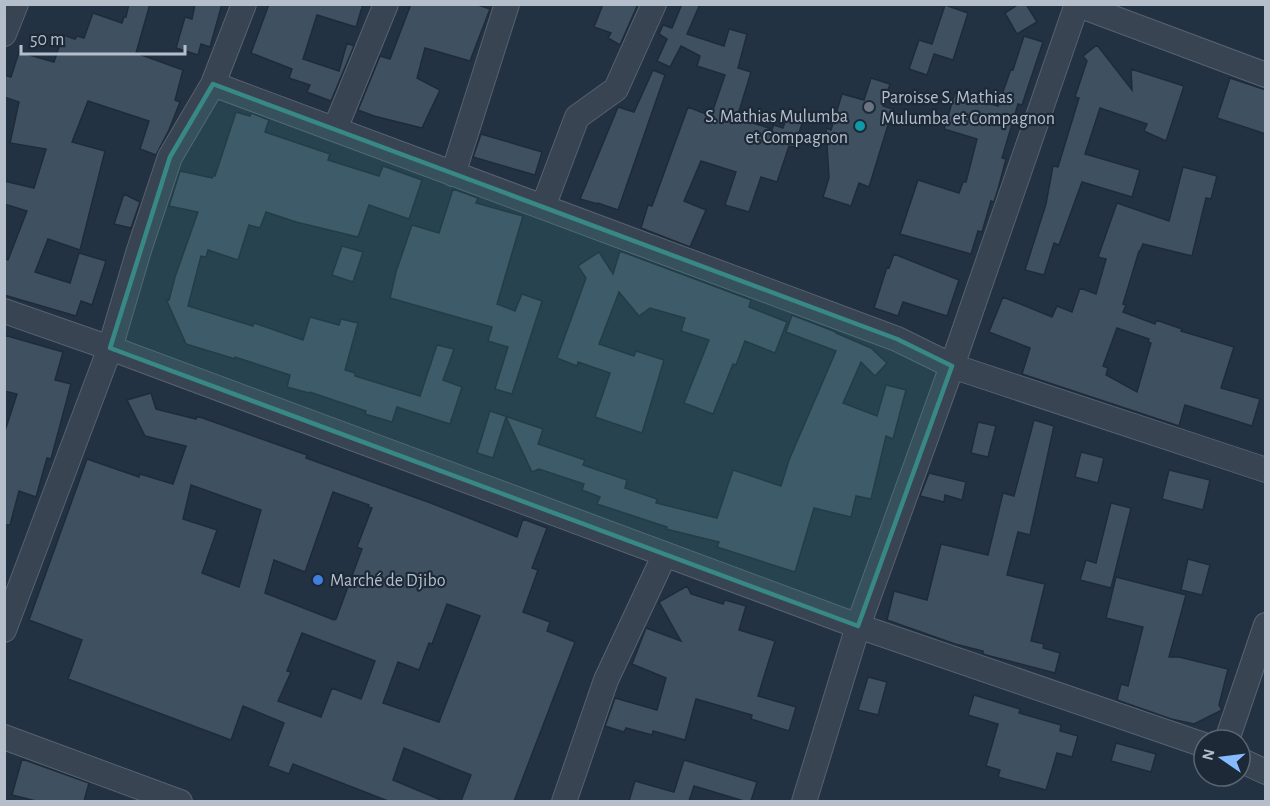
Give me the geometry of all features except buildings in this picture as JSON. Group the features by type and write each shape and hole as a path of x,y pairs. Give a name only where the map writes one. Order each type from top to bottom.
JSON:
{"street":[{"path":"4,34 16,4"},
{"path":"4,630 110,348 139,250 170,158 213,84 244,4"},
{"path":"334,129 386,4"},
{"path":"453,174 507,4"},
{"path":"543,207 577,117 616,89 654,4"},
{"path":"804,801 858,626 952,366 1077,5 1266,75"},
{"path":"213,84 897,339 952,366 1266,470"},
{"path":"4,311 110,348 858,626 1192,741"},
{"path":"564,801 606,680 665,554"},
{"path":"1231,728 1266,625"},
{"path":"4,737 180,801"},
{"path":"1252,766 1266,772"}],"highlighted area":[{"path":"213,84 897,339 952,366 858,626 110,348 170,157"}],"place":[{"name":"Paroisse S. Mathias Mulumba et Compagnon","path":"869,107"},
{"name":"S. Mathias Mulumba et Compagnon","path":"860,126"},
{"name":"Marché de Djibo","path":"318,580"}]}
